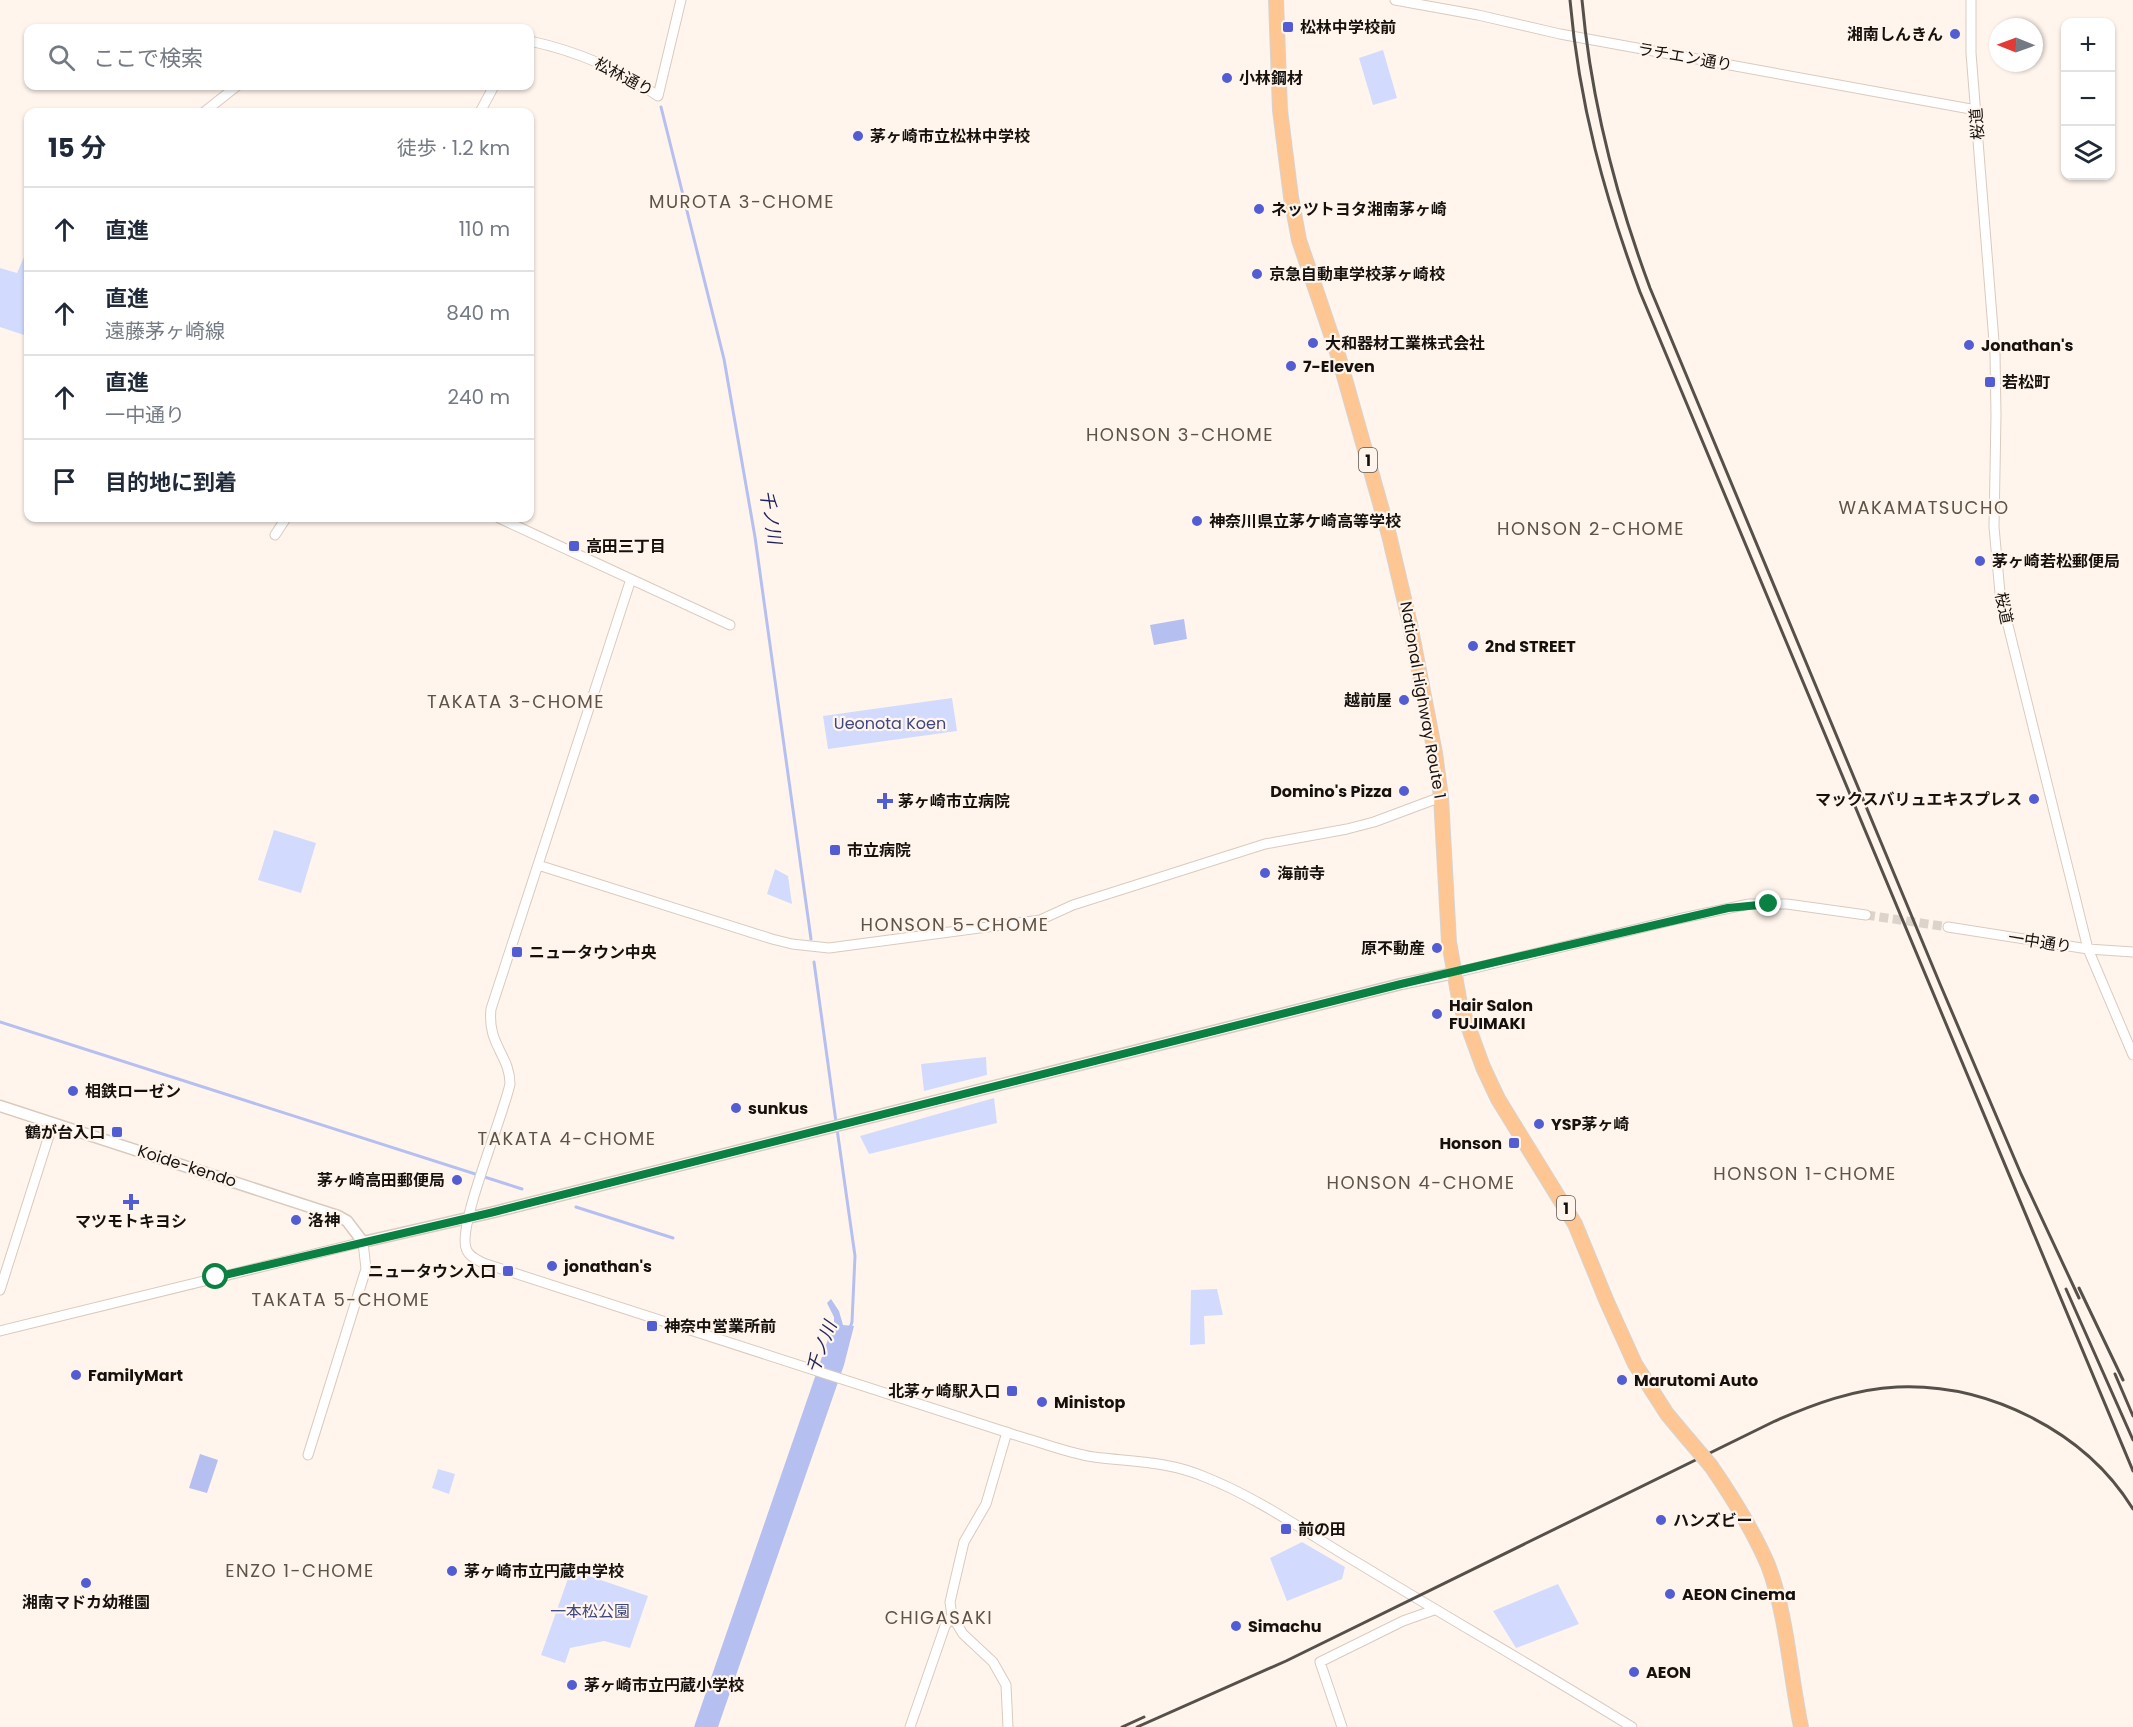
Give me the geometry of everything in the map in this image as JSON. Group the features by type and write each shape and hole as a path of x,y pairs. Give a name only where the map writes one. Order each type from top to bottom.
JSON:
{"highway":[{"name":"National Highway Route 1","path":"1276,0 1281,120 1291,197 1299,240 1339,358 1396,562 1427,712 1441,797 1449,942 1460,1004 1498,1099 1575,1224 1635,1364 1668,1414 1711,1466 1750,1527 1768,1568 1785,1628 1801,1727"}],"main road":[{"path":"363,1242 957,1097 1401,984 1454,973"},
{"name":"Koide-kendo","path":"0,1106 338,1216 353,1227 363,1242"}],"street":[{"name":"松林通り","path":"534,42 591,59 620,72 658,96 681,0"},
{"name":"ラチエン通り","path":"1395,0 1478,15 1560,34 1976,110"},
{"name":"桜道","path":"1971,0 1971,53 1995,354 1996,569 2009,632 2088,949 2133,1055"},
{"path":"209,108 232,90"},
{"path":"482,108 492,90"},
{"path":"275,535 283,522"},
{"path":"508,522 730,625"},
{"path":"631,579 491,1009 490,1030 507,1067 510,1084 468,1217 466,1251 483,1263 1007,1432 1076,1453 1094,1457 1159,1463 1203,1476 1263,1506 1632,1727"},
{"path":"538,865 772,939 792,944 829,948 1040,920 1073,905 1265,844 1356,827 1441,797"},
{"path":"1454,973 1749,904 1787,904 1866,915"},
{"name":"一中通り","path":"1948,927 2088,949 2133,952"},
{"path":"0,1290 53,1123"},
{"path":"0,1331 363,1242 366,1269 308,1455"},
{"path":"1007,1432 986,1504 964,1542 950,1602 952,1616 963,1634 993,1662 1006,1685 1008,1727"},
{"path":"1342,1727 1320,1662 1402,1621 1434,1610"},
{"path":"910,1727 945,1626 952,1616"}],"green space":[{"path":"1383,50 1397,98 1373,105 1359,58"},
{"path":"24,257 24,335 0,327 0,268 17,273"},
{"name":"Ueonota Koen","path":"952,698 957,731 828,749 823,716"},
{"path":"274,830 316,843 301,893 258,880"},
{"path":"775,869 788,876 792,904 767,894"},
{"path":"986,1057 987,1075 924,1091 921,1064"},
{"path":"994,1098 997,1123 869,1154 860,1136"},
{"path":"1217,1289 1223,1315 1204,1316 1205,1344 1190,1345 1191,1290"},
{"path":"438,1469 455,1474 449,1494 432,1488"},
{"path":"1302,1542 1345,1567 1342,1579 1287,1601 1270,1558"},
{"name":"一本松公園","path":"571,1570 648,1596 630,1648 604,1641 570,1648 565,1663 541,1655"},
{"path":"1558,1584 1579,1624 1516,1648 1493,1611"}],"shaded area":[{"path":"1184,619 1187,639 1154,645 1150,625"},
{"path":"831,1299 839,1311 843,1325 854,1326 844,1365 718,1727 694,1727 834,1322 827,1303"},
{"path":"200,1454 218,1460 207,1493 189,1488"}],"waterway":[{"name":"千ノ川","path":"661,107 724,359 755,537 811,939"},
{"name":"千ノ川","path":"814,962 836,1122"},
{"path":"0,1022 522,1189"},
{"name":"千ノ川","path":"837,1129 855,1256 850,1328"},
{"path":"576,1207 673,1238"}],"tunnel":[{"path":"1866,915 1948,927"}],"railway":[{"path":"1570,0 1580,75 1595,148 1615,220 1640,292 2133,1471"},
{"path":"1582,0 1592,74 1606,146 1615,182 1650,288 1940,984 2021,1174 2079,1298"},
{"path":"2079,1288 2123,1380"},
{"path":"2066,1289 2133,1440"},
{"path":"2115,1374 2133,1416"},
{"path":"1137,1727 1286,1661 1775,1421 1819,1403 1850,1394 1881,1388 1931,1388 1966,1393 1999,1403 2031,1417 2061,1435 2089,1456 2113,1481 2133,1509"},
{"path":"1122,1727 1144,1717"}],"place":[{"name":"松林中学校前","path":"1288,27"},
{"name":"湘南しんきん","path":"1955,34"},
{"name":"小林鋼材","path":"1227,78"},
{"name":"茅ヶ崎市立松林中学校","path":"858,136"},
{"name":"ネッツトヨタ湘南茅ヶ崎","path":"1259,209"},
{"name":"京急自動車学校茅ヶ崎校","path":"1257,274"},
{"name":"大和器材工業株式会社","path":"1313,343"},
{"name":"Jonathan's","path":"1969,345"},
{"name":"7-Eleven","path":"1291,366"},
{"name":"若松町","path":"1990,382"},
{"name":"神奈川県立茅ケ崎高等学校","path":"1197,521"},
{"name":"高田三丁目","path":"574,546"},
{"name":"茅ヶ崎若松郵便局","path":"1980,561"},
{"name":"2nd STREET","path":"1473,646"},
{"name":"越前屋","path":"1404,700"},
{"name":"Domino's Pizza","path":"1404,791"},
{"name":"マックスバリュエキスプレス","path":"2034,799"},
{"name":"茅ヶ崎市立病院","path":"885,801"},
{"name":"市立病院","path":"835,850"},
{"name":"海前寺","path":"1265,873"},
{"name":"原不動産","path":"1437,948"},
{"name":"ニュータウン中央","path":"517,952"},
{"name":"Hair Salon FUJIMAKI","path":"1437,1014"},
{"name":"相鉄ローゼン","path":"73,1091"},
{"name":"sunkus","path":"736,1108"},
{"name":"YSP茅ヶ崎","path":"1539,1124"},
{"name":"鶴が台入口","path":"117,1132"},
{"name":"Honson","path":"1514,1143"},
{"name":"茅ヶ崎高田郵便局","path":"457,1180"},
{"name":"マツモトキヨシ","path":"131,1202"},
{"name":"洛神","path":"296,1220"},
{"name":"jonathan's","path":"552,1266"},
{"name":"ニュータウン入口","path":"508,1271"},
{"name":"神奈中営業所前","path":"652,1326"},
{"name":"FamilyMart","path":"76,1375"},
{"name":"Marutomi Auto","path":"1622,1380"},
{"name":"北茅ヶ崎駅入口","path":"1012,1391"},
{"name":"Ministop","path":"1042,1402"},
{"name":"ハンズビー","path":"1661,1520"},
{"name":"前の田","path":"1286,1529"},
{"name":"茅ヶ崎市立円蔵中学校","path":"452,1571"},
{"name":"湘南マドカ幼稚園","path":"86,1583"},
{"name":"AEON Cinema","path":"1670,1594"},
{"name":"Simachu","path":"1236,1626"},
{"name":"AEON","path":"1634,1672"},
{"name":"茅ヶ崎市立円蔵小学校","path":"572,1685"}],"district":[{"name":"MUROTA 3-CHOME","path":"742,201"},
{"name":"HONSON 3-CHOME","path":"1180,434"},
{"name":"WAKAMATSUCHO","path":"1924,507"},
{"name":"HONSON 2-CHOME","path":"1591,528"},
{"name":"TAKATA 3-CHOME","path":"516,701"},
{"name":"HONSON 5-CHOME","path":"955,924"},
{"name":"TAKATA 4-CHOME","path":"567,1138"},
{"name":"HONSON 1-CHOME","path":"1805,1173"},
{"name":"HONSON 4-CHOME","path":"1421,1182"},
{"name":"TAKATA 5-CHOME","path":"341,1299"},
{"name":"ENZO 1-CHOME","path":"300,1570"},
{"name":"CHIGASAKI","path":"939,1617"}],"route":[{"path":"216,1277 494,1212 1411,982 1728,908 1749,904 1769,904"}]}
